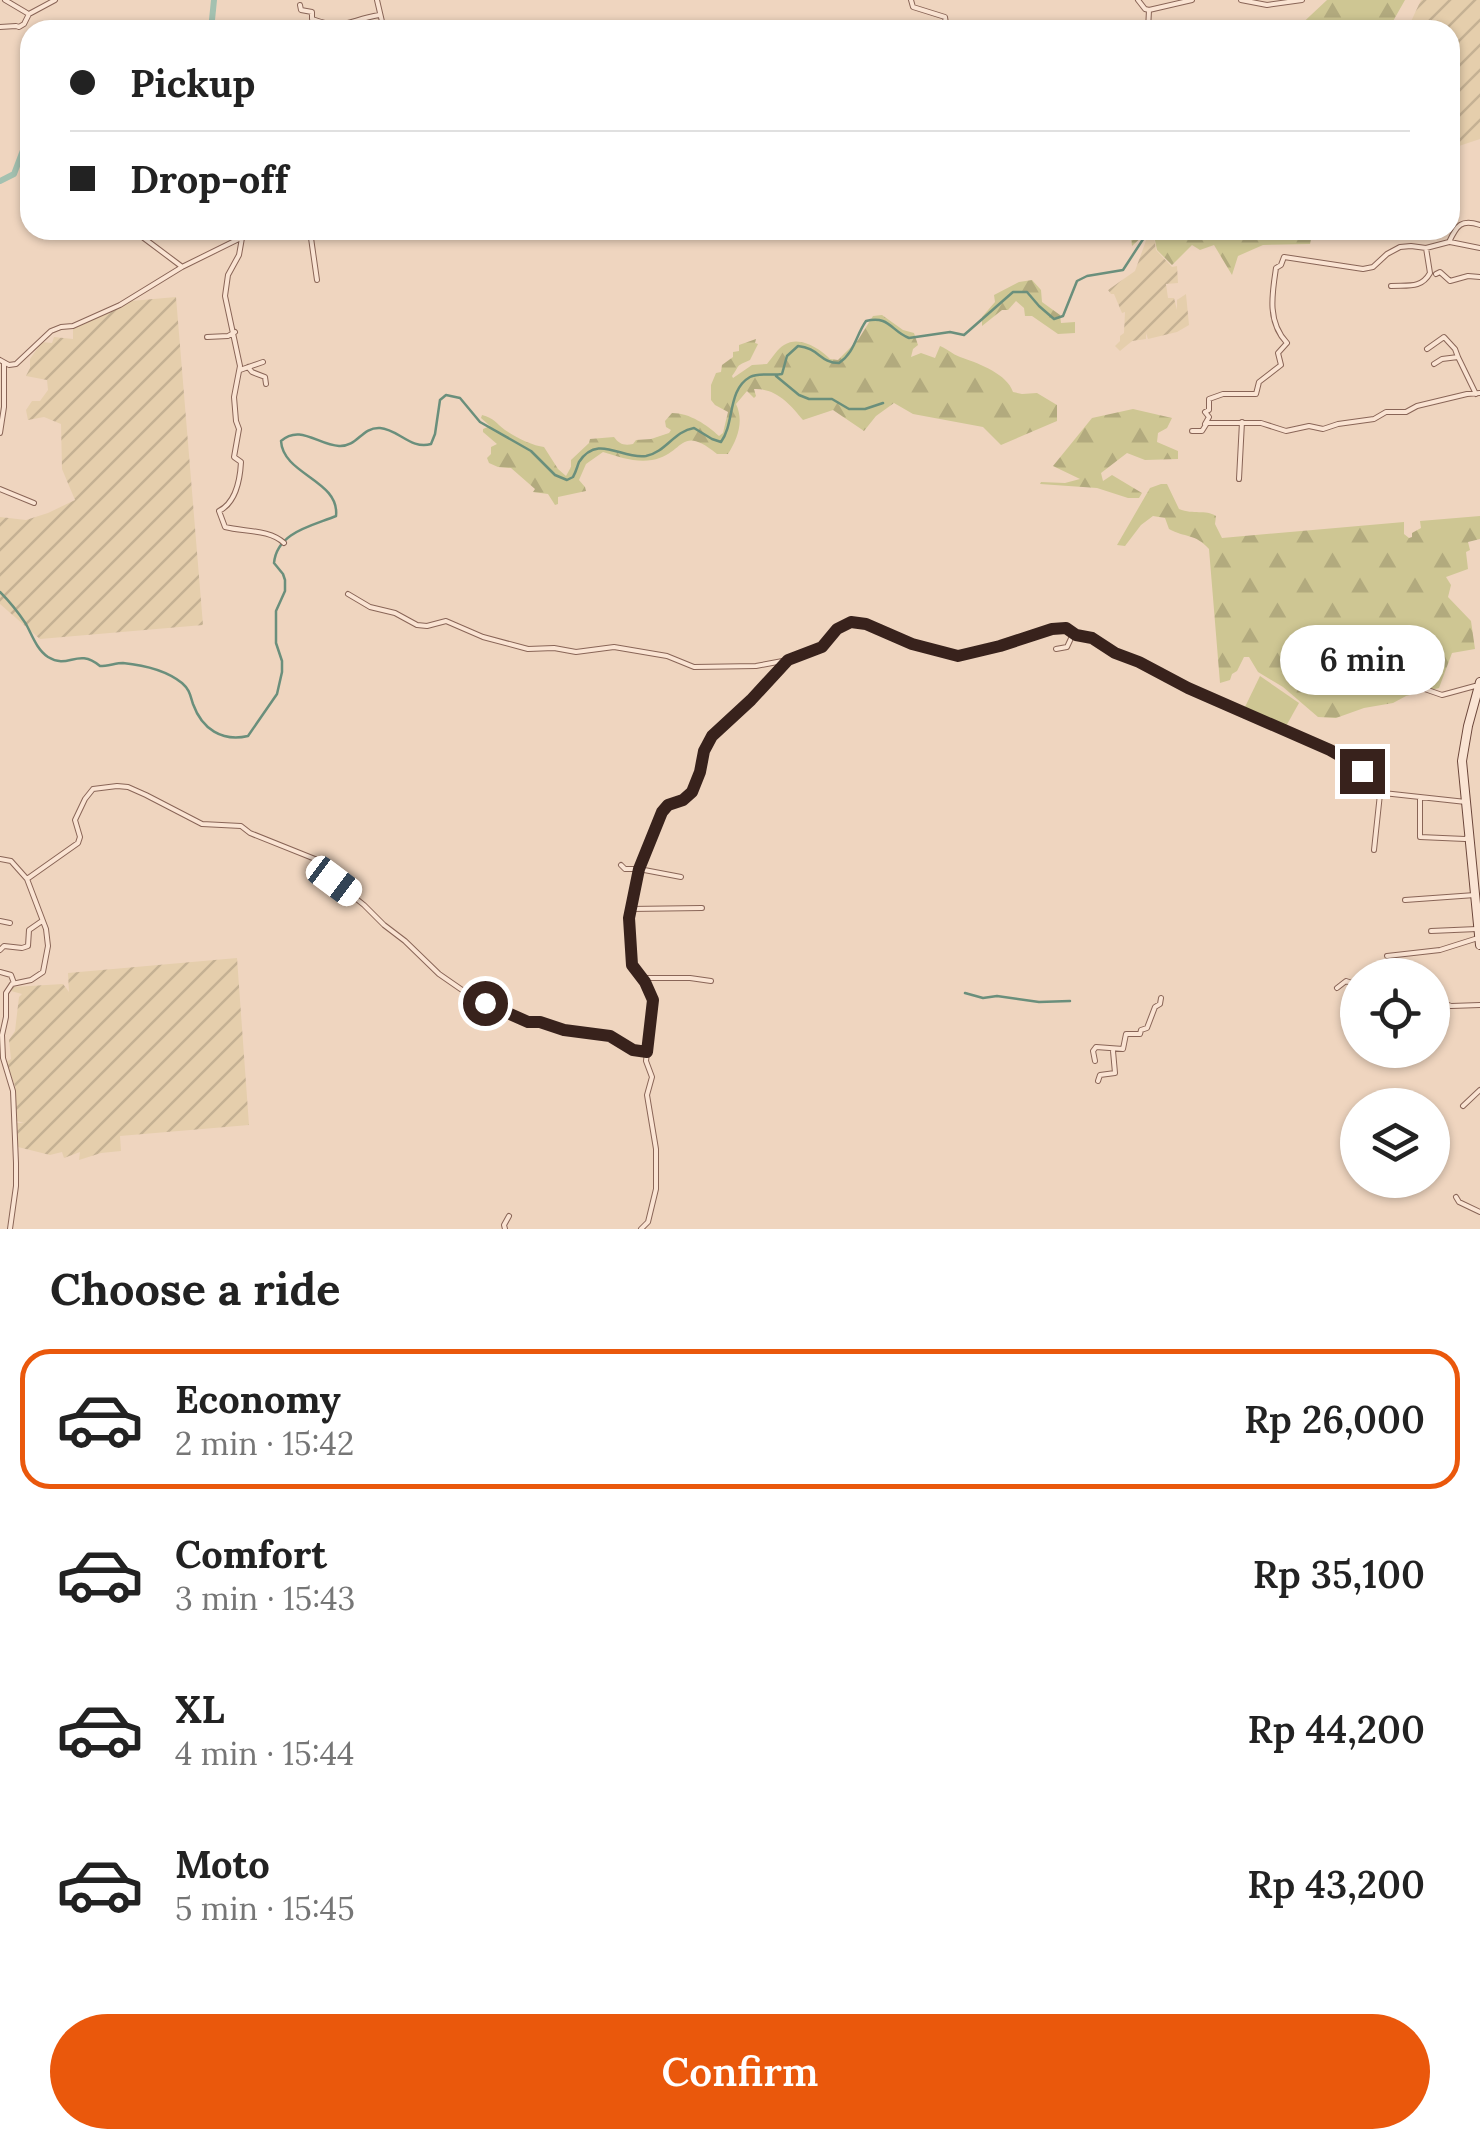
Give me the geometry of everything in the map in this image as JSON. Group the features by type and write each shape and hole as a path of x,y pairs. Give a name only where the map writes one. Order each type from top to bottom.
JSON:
{"main road":[{"path":"1478,691 1462,756 1473,837 1478,937"}],"street":[{"path":"5,0 29,14"},
{"path":"26,20 29,14 54,0"},
{"path":"376,0 381,20"},
{"path":"911,0 912,7 946,20"},
{"path":"1138,0 1149,10 1192,0"},
{"path":"1242,0 1282,5 1302,0"},
{"path":"300,5 301,10 312,12 315,20"},
{"path":"1148,20 1149,10"},
{"path":"353,20 379,14"},
{"path":"146,240 182,267"},
{"path":"0,433 2,362 16,364 51,332 120,305 182,267 238,240"},
{"path":"242,240 228,275 225,296 240,370 234,400 239,430 234,457 241,462 240,480 229,504 220,508 221,522 227,528 282,540"},
{"path":"311,240 317,280"},
{"path":"1192,431 1202,431 1207,420 1205,412 1209,410 1208,399 1223,394 1256,394 1258,383 1282,364 1278,353 1287,343 1275,327 1272,287 1276,268 1284,257 1363,269 1373,267 1400,247 1426,248 1449,242 1480,248"},
{"path":"1392,286 1425,281 1430,272 1426,248"},
{"path":"1436,274 1441,272 1450,282 1480,277"},
{"path":"207,337 234,333"},
{"path":"1207,420 1265,424 1286,430 1308,426 1323,429 1478,393 1456,349 1444,338 1426,349"},
{"path":"1434,364 1458,357"},
{"path":"240,370 263,362"},
{"path":"248,367 264,376 266,384"},
{"path":"1240,479 1242,422"},
{"path":"0,489 34,503"},
{"path":"348,594 417,625 446,621 482,638 528,649 576,652 614,647 666,656 694,667 756,666 788,660 822,647 837,629 851,622 958,656 1066,628 1345,758 1360,769 1368,790 1466,802"},
{"path":"1056,649 1067,648 1073,634"},
{"path":"640,1229 647,1224 656,1189 656,1149 647,1095 652,1077 647,1052 653,1000 632,965 630,909 639,869 664,808 692,792 712,736 788,660"},
{"path":"1419,688 1442,696 1476,686 1478,691"},
{"path":"27,879 78,842 74,820 97,787 128,787 206,826 239,826 315,859 334,881 439,974 478,1001 528,1022 610,1036 633,1050 647,1052"},
{"path":"1374,850 1380,794"},
{"path":"1420,798 1420,836 1473,837"},
{"path":"0,859 11,861 27,879 46,929 48,946 44,970 36,978 10,985 6,993 3,1058 13,1091 16,1162 10,1229"},
{"path":"621,866 681,877"},
{"path":"1405,900 1474,894"},
{"path":"630,909 702,908"},
{"path":"0,950 4,946 28,946 28,930 42,920"},
{"path":"0,921 10,924"},
{"path":"1432,931 1478,937"},
{"path":"1386,956 1449,948 1478,937"},
{"path":"0,972 11,975 14,983"},
{"path":"643,978 711,981"},
{"path":"1095,1061 1096,1047 1124,1049 1126,1034 1138,1034 1147,1028 1161,998"},
{"path":"1450,1006 1480,1005"},
{"path":"1098,1081 1099,1076 1115,1073 1113,1049"},
{"path":"1463,1106 1480,1090"},
{"path":"1456,1197 1480,1212"},
{"path":"505,1229 509,1216"}],"shaded area":[{"path":"1421,0 1480,0 1480,139 1460,146 1460,20 1412,20"},
{"path":"1146,240 1154,240 1156,250 1172,267 1177,266 1178,283 1166,284 1168,298 1174,298 1177,310 1177,300 1186,294 1189,325 1148,339 1146,333 1146,339 1132,341 1120,351 1115,346 1124,333 1125,312 1108,290 1135,271"},
{"path":"176,297 203,625 40,639 0,604 0,517 26,520 75,500 62,469 61,424 44,417 28,420 26,410 32,401 40,401 48,390 47,380 26,376 30,359 42,342 52,343 54,337 73,339 73,328 131,301"},
{"path":"237,958 249,1125 120,1136 121,1151 79,1160 80,1152 64,1158 62,1152 50,1155 18,1147 17,1123 24,1123 17,1121 15,1086 6,1062 11,1059 9,1040 15,1031 22,994 11,991 13,987 63,984 69,992 68,973"}],"green space":[{"path":"1327,0 1405,0 1394,20 1306,20"},
{"path":"1155,240 1311,240 1310,244 1263,245 1238,256 1232,275 1214,245 1200,250 1192,245 1172,265 1157,250"},
{"path":"1032,280 1041,290 1042,302 1060,315 1061,323 1075,322 1075,333 1058,334 1032,316 1025,316 1024,308 1016,301 982,326 982,317 995,302 994,295"},
{"path":"882,315 914,333 918,345 911,357 921,353 935,358 940,346 992,370 1013,392 1037,393 1057,405 1057,421 1001,445 983,427 913,414 894,403 864,431 833,410 803,420 776,394 754,389 754,398 747,391 736,404 739,429 728,454 717,454 695,441 683,443 652,460 603,452 586,464 579,480 586,491 558,497 555,505 548,494 533,492 535,489 511,468 498,467 487,458 491,447 497,444 483,432 490,426 482,415 519,438 544,447 566,476 571,460 590,439 614,437 627,445 651,439 669,433 665,421 672,413 698,420 719,436 728,412 711,400 711,385 722,365 733,357 733,352 739,351 739,345 756,339 758,344 750,360 738,366 733,378 752,365 767,364 790,342 809,344 838,360 858,340 873,316"},
{"path":"1133,409 1172,418 1167,428 1158,433 1157,442 1178,451 1178,459 1145,460 1127,453 1101,473 1103,481 1112,475 1142,493 1139,498 1097,488 1040,484 1080,479 1053,466 1092,418"},
{"path":"1167,484 1179,509 1216,516 1215,524 1222,538 1404,522 1404,534 1409,538 1421,528 1420,521 1480,516 1480,539 1468,542 1468,569 1446,577 1451,585 1448,597 1471,621 1475,649 1452,653 1439,688 1336,718 1318,717 1258,672 1249,657 1244,657 1230,680 1220,683 1209,549 1194,538 1169,529 1165,518 1153,516 1125,546 1117,545 1150,488"},
{"path":"1260,676 1299,703 1285,728 1244,709"}],"waterway":[{"path":"212,20 214,0"},
{"path":"0,181 14,174 20,158"},
{"path":"0,592 48,657 62,661 85,658 100,666 131,664 162,672 187,688 197,713 214,732 230,737 248,736 277,694 282,672 276,643 276,611 285,591 285,580 274,563 277,552 297,532 336,516 329,494 284,453 281,441 288,436 302,435 339,446 380,428 417,444 431,444 440,400 446,395 460,398 480,422 531,451 555,475 567,480 594,449 646,456 694,428 721,442 734,398 743,383 754,376 782,374 787,356 798,346 839,363 852,349 866,321 880,320 909,338 950,332 964,335 1013,292 1027,292 1054,319 1063,316 1077,281 1123,270 1142,240"},
{"path":"776,376 809,399 832,399 849,409 883,403"},
{"path":"965,993 983,998 1070,1001"}],"route":[{"path":"485,1003 528,1022 610,1036 633,1050 647,1052 653,1000 632,965 629,918 639,869 662,812 692,792 712,736 788,660 822,647 843,624 859,622 912,644 958,656 1066,628 1188,688 1330,750 1362,771"}]}
